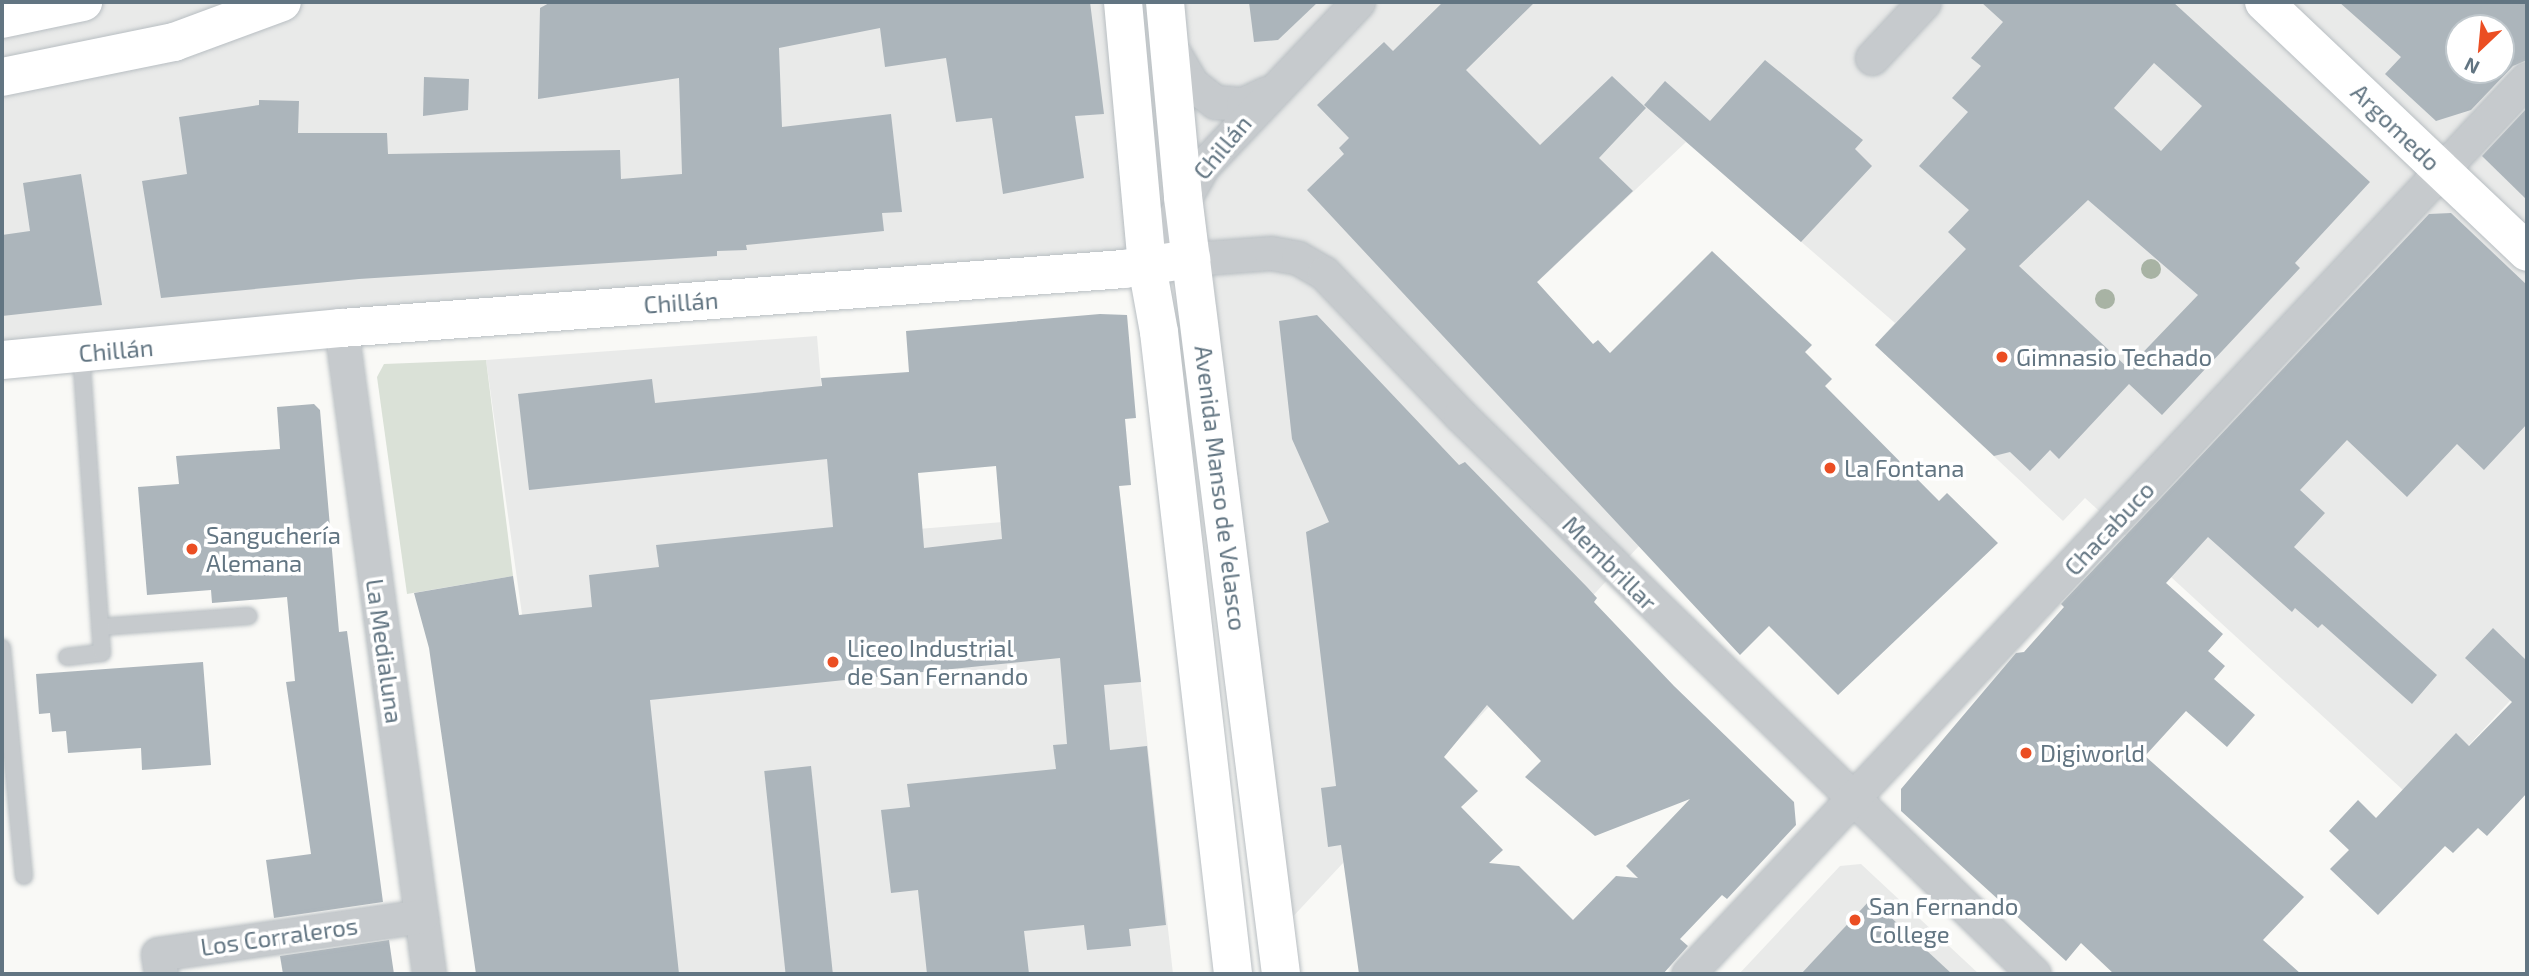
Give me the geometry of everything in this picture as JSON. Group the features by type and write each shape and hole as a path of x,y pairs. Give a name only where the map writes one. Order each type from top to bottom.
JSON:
{"main road":[{"path":"2,19 83,2"},
{"path":"2,77 174,42 282,2"},
{"name":"Avenida Manso de Velasco","path":"1123,2 1147,266 1159,332 1233,974"},
{"name":"Avenida Manso de Velasco","path":"1165,2 1183,197 1281,974"},
{"name":"Argomedo","path":"2264,2 2527,252"},
{"name":"Membrillar","path":"1147,266 1191,259"},
{"name":"Chillán","path":"2,360 341,328 1147,266"}],"street":[{"name":"Chillán","path":"1147,266 1183,197 1269,92 1359,2"},
{"path":"1872,58 1924,2"},
{"name":"Chillán","path":"1171,48 1192,84 1215,103 1255,102 1269,92"},
{"name":"Chacabuco","path":"1688,974 1853,803 2527,79"},
{"name":"Membrillar","path":"1191,259 1271,253 1298,258 1324,273 1853,803 2034,974"},
{"name":"La Medialuna","path":"341,328 429,974"},
{"name":"Los Corraleros","path":"161,974 158,954 421,916"}],"lane":[{"path":"67,657 102,653 80,353"},
{"path":"100,627 249,616"},
{"path":"2,648 24,876"}],"shaded area":[{"path":"2,2 2527,2 2527,694 2521,689 2416,802 2085,498 2063,521 1875,345 1895,323 1686,142 1461,354 1639,546 1287,923 1212,268 2,361"},
{"name":"Liceo Industrial de San Fernando","path":"817,336 834,536 1026,520 1119,486 1173,974 573,974 486,360"},
{"path":"486,360 513,576 407,594 377,377 384,364"},
{"name":"San Fernando College","path":"1861,864 1979,974 1739,974 1840,866"}],"building":[{"path":"551,2 1090,2 1104,114 1075,116 1084,178 1003,194 992,118 956,122 946,58 885,67 880,28 779,48 782,127 891,114 902,212 882,213 884,231 746,245 747,250 717,251 717,256 359,279 161,298 142,181 187,174 179,117 259,105 259,100 299,101 298,133 387,133 388,154 620,150 621,179 682,174 679,78 538,99 540,8"},
{"path":"1249,2 1318,2 1278,40 1254,42"},
{"path":"1443,2 1535,2 1466,70 1540,145 1612,76 1646,108 1599,158 1633,191 1537,282 1593,344 1598,340 1610,353 1712,251 1812,345 1805,352 1832,379 1825,386 1939,501 1947,493 1998,543 1838,695 1769,626 1740,655 1307,190 1344,154 1339,148 1349,138 1317,105 1384,42 1393,51"},
{"path":"1981,2 2173,2 2370,182 2295,263 2300,268 2162,415 2129,384 2059,459 2050,450 2030,471 2010,452 1994,456 1875,345 1966,249 1948,232 1969,210 1919,166 1968,112 1952,98 1981,66 1971,58 2003,22","holes":["2154,63 2202,106 2161,151 2114,108","2088,200 2198,295 2128,368 2019,266"]},
{"path":"2339,2 2527,2 2527,60 2515,65 2515,14 2445,14 2445,84 2496,84 2471,110 2436,121 2385,74 2401,57"},
{"path":"1765,60 1863,140 1855,149 1872,166 1801,242 1644,105 1665,81 1710,121"},
{"path":"424,77 469,79 468,110 423,116"},
{"path":"2527,108 2527,200 2482,156"},
{"path":"81,174 102,305 2,316 2,235 30,231 23,183"},
{"path":"2451,213 2527,285 2527,424 2484,470 2457,444 2407,497 2347,440 2300,490 2325,513 2294,547 2437,675 2412,704 2322,624 2318,628 2295,608 2292,612 2208,537 2166,583 2223,634 2208,651 2225,666 2214,679 2255,715 2227,747 2186,711 2145,756 2304,897 2263,940 2301,974 2114,974 2081,943 2066,961 1901,811 1901,789 2016,653 2024,652 2064,607 2061,604 2429,214"},
{"path":"1100,314 1127,315 1136,418 1125,419 1131,485 1119,486 1141,682 1104,685 1110,750 1147,746 1166,925 1129,929 1131,946 1087,950 1084,925 1024,931 1029,974 927,974 918,890 891,893 881,810 910,807 907,784 1056,769 1053,745 1067,744 1060,658 650,700 679,974 476,974 429,648 414,593 513,576 519,615 592,607 589,575 659,567 656,545 833,527 827,459 529,490 518,394 652,379 655,403 822,386 821,378 909,372 906,331","holes":["996,466 1002,539 924,548 918,473"]},
{"path":"1317,315 1459,465 1465,462 1587,587 1597,598 1594,602 1674,686 1794,802 1796,825 1727,899 1722,895 1680,939 1688,946 1663,974 1359,974 1341,845 1328,847 1321,788 1336,786 1306,532 1329,522 1292,439 1279,321","holes":["1487,705 1541,761 1525,777 1595,836 1690,799 1626,866 1638,878 1616,876 1573,920 1519,866 1489,863 1503,850 1461,807 1478,791 1444,757"]},
{"path":"314,404 320,410 339,632 347,631 383,902 274,918 266,860 311,854 286,682 295,681 287,597 212,603 211,590 147,595 138,487 179,484 176,456 280,449 277,407"},
{"path":"2493,628 2527,661 2527,793 2487,836 2478,828 2453,853 2445,846 2378,915 2330,869 2349,850 2329,831 2358,800 2376,818 2456,733 2469,746 2512,702 2465,658"},
{"path":"203,662 211,765 142,770 141,748 68,753 66,731 52,732 50,713 39,714 36,674"},
{"path":"811,766 833,974 786,974 764,771"},
{"path":"1871,899 1952,974 1801,974"},
{"path":"389,940 394,974 283,974 280,956"}],"place":[{"name":"Gimnasio Techado","path":"2002,357"},
{"name":"La Fontana","path":"1830,468"},
{"name":"Sanguchería Alemana","path":"192,549"},
{"name":"Liceo Industrial de San Fernando","path":"833,662"},
{"name":"Digiworld","path":"2026,753"},
{"name":"San Fernando College","path":"1855,920"}]}
